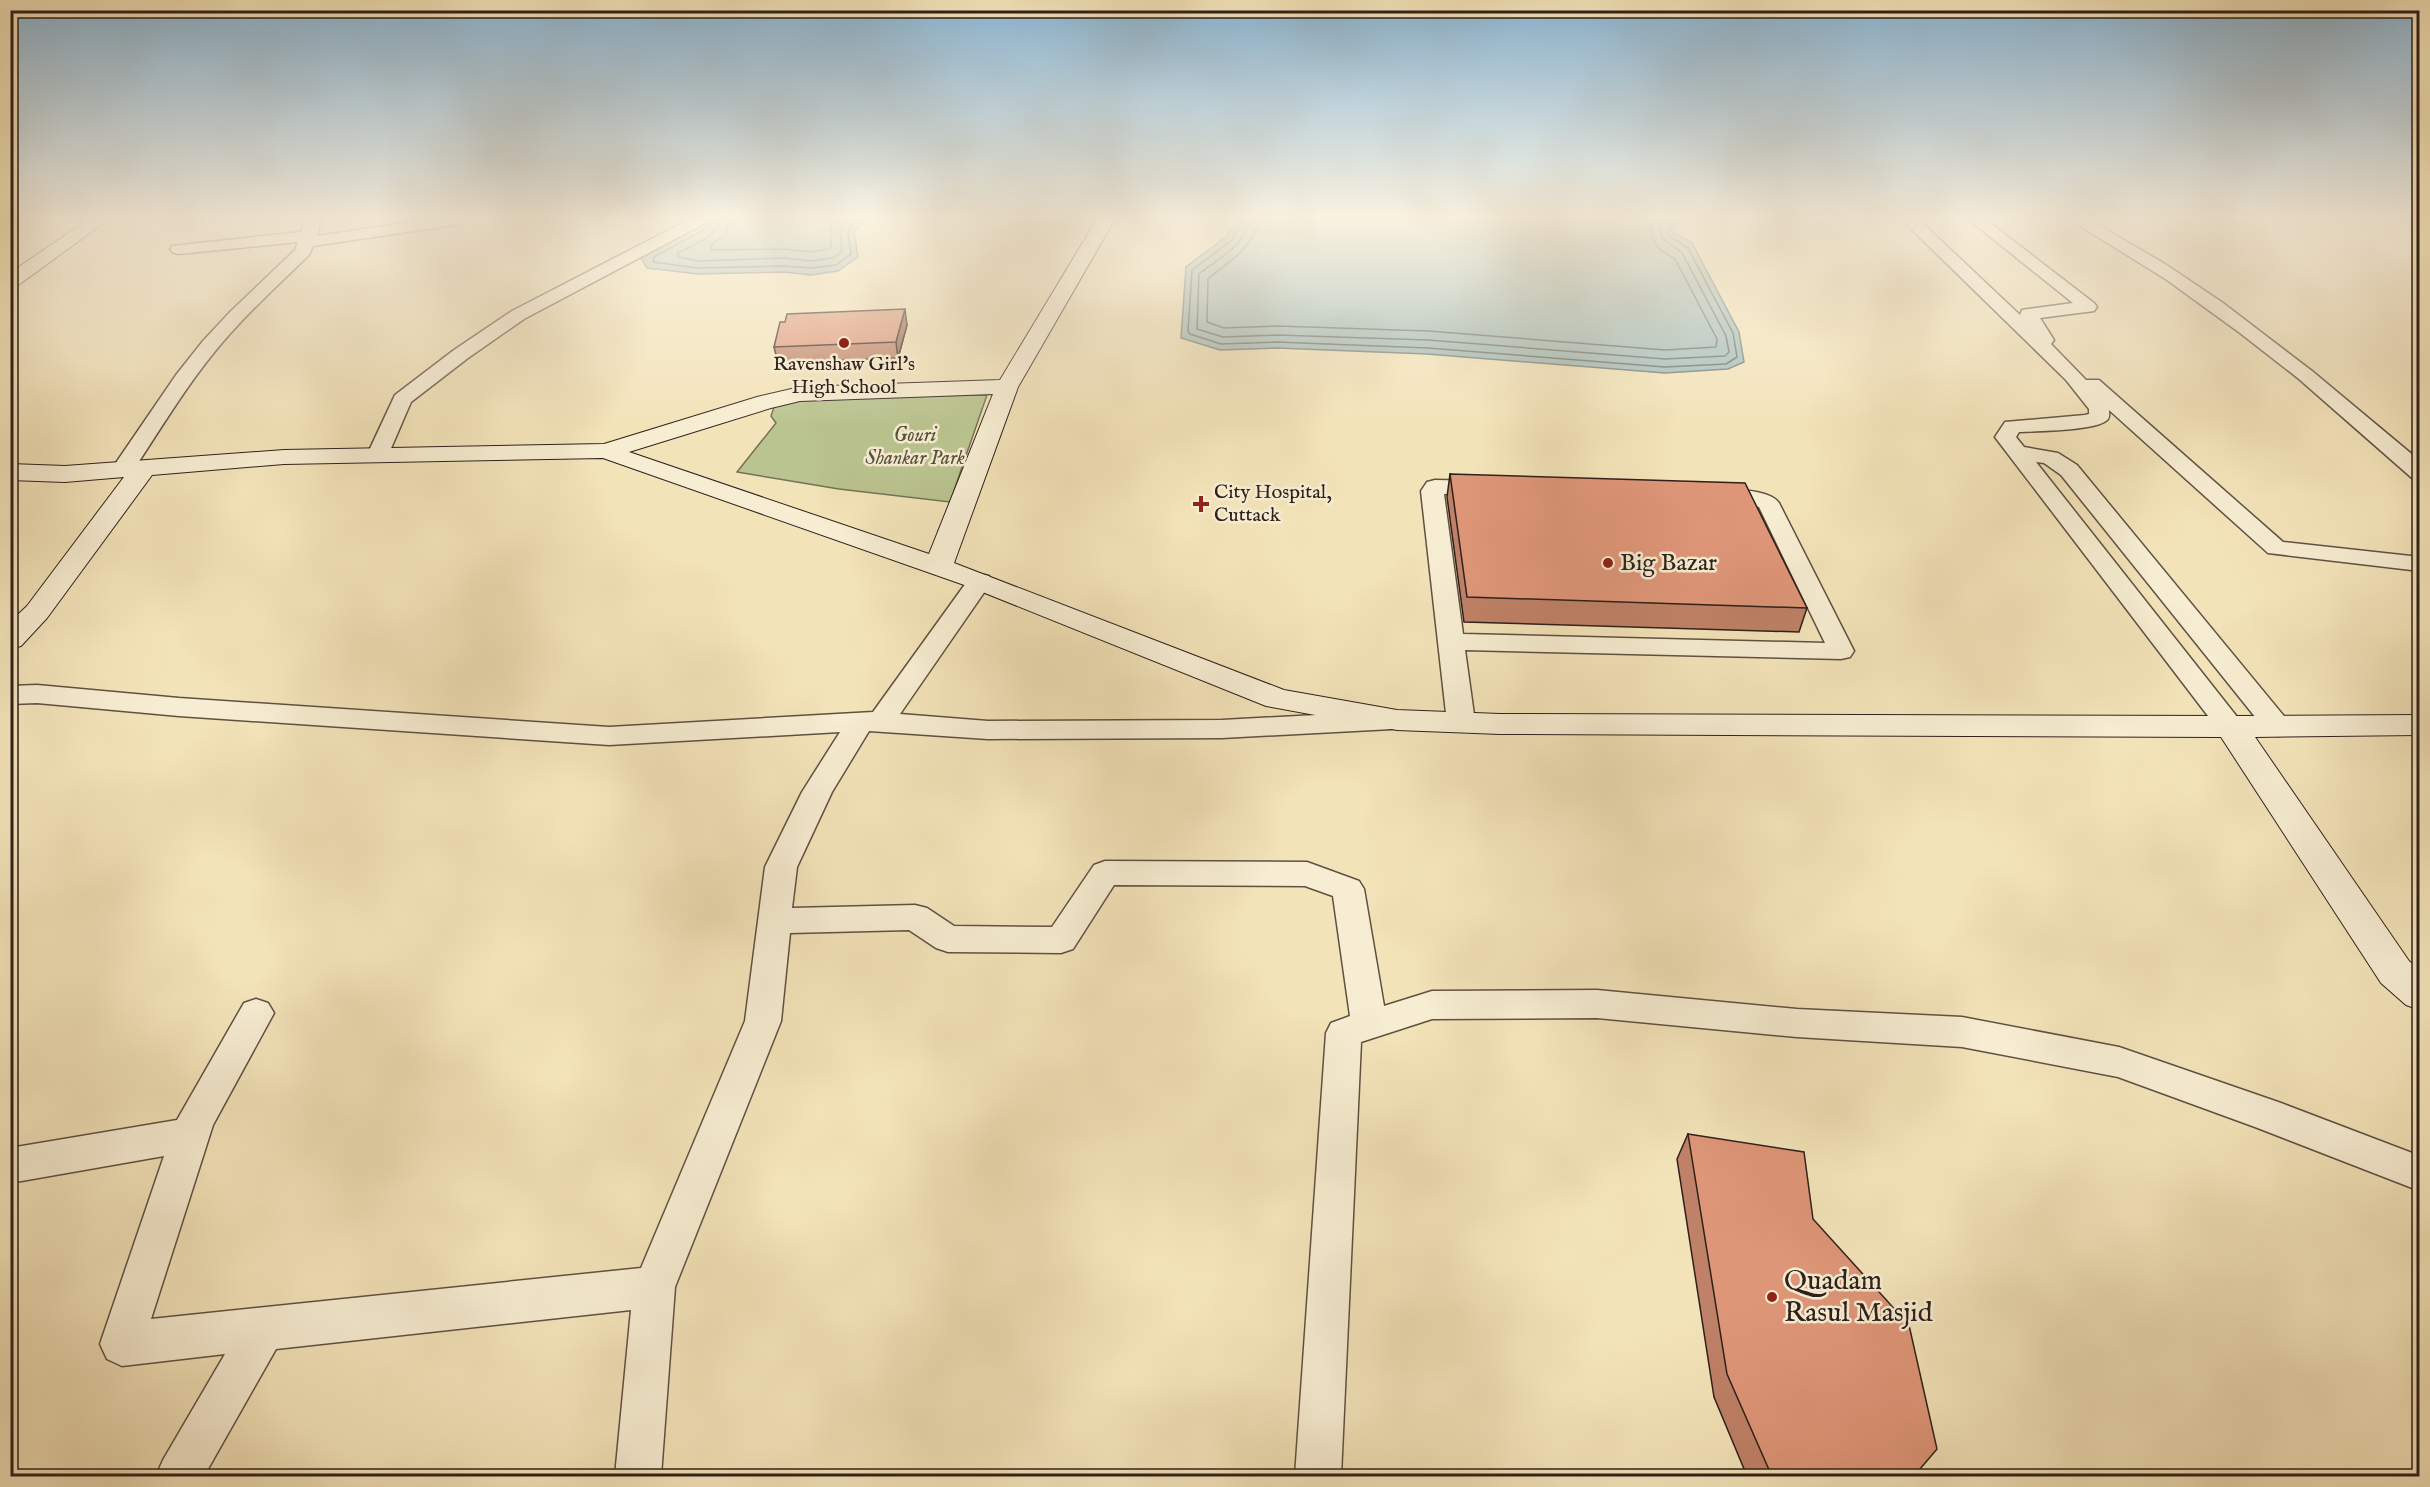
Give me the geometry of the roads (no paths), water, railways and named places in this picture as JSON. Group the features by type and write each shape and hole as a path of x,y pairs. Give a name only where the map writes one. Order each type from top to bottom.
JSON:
{"main road":[{"path":"938,567 1007,387 1065,288"},
{"path":"10,472 65,474 284,458 606,451 765,402 800,394 1007,387"},
{"path":"606,451 649,468 980,581 1277,699 1397,720 2231,727 2420,725"},
{"path":"10,640 38,612 133,469"},
{"path":"2231,727 2395,972 2420,994"}],"street":[{"path":"133,469 183,379 236,316 266,288"},
{"path":"378,455 402,399 460,354 518,315 569,288"},
{"path":"1981,288 2073,376 2099,408 2099,417 2087,422 2012,426 2005,437 2231,727"},
{"path":"2065,288 2088,306 2028,314 2048,344 2145,434 2276,548 2420,564"},
{"path":"2190,288 2287,360 2420,473"},
{"path":"2017,452 2050,458 2069,470 2278,727"},
{"path":"1461,722 1432,491 1435,486 1505,489"},
{"path":"1450,642 1841,651 1768,503 1754,498 1695,496"},
{"path":"638,1476 654,1287 763,1021 781,867 817,792 980,581"},
{"path":"10,695 37,694 179,707 609,736 871,722 999,730 1222,729 1397,720"},
{"path":"774,921 915,917 948,939 1061,940 1105,873 1307,874 1348,889 1369,1025"},
{"path":"1318,1476 1344,1033 1432,1005 1597,1004 1797,1023 1962,1032 2119,1062 2268,1114 2420,1174"},
{"path":"256,1013 195,1122 122,1344 654,1287"},
{"path":"10,1166 190,1135"},
{"path":"179,1476 264,1329"}],"water":[{"path":"1184,288 1716,288 1739,332 1744,362 1728,369 1665,373 1427,354 1277,348 1220,350 1181,338"}],"place":[{"name":"Ravenshaw Girl's High School","path":"844,343"},
{"name":"City Hospital, Cuttack","path":"1201,504"},
{"name":"Big Bazar","path":"1608,563"},
{"name":"Quadam Rasul Masjid","path":"1772,1297"}],"park label":[{"name":"Gouri Shankar Park","path":"915,446"}]}
